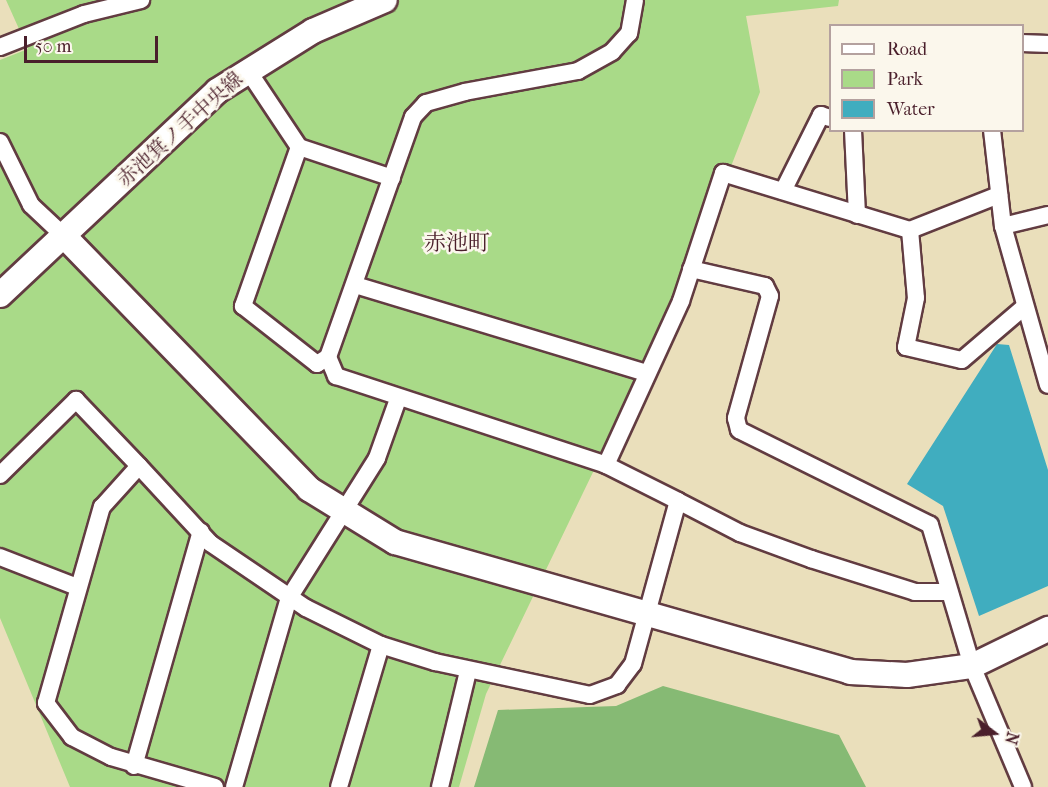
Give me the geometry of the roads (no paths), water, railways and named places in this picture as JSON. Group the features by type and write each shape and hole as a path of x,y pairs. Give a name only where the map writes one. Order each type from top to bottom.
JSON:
{"street":[{"path":"0,47 84,14 141,0"},
{"name":"赤池箕ノ手中央線","path":"0,295 247,69 314,31 385,0"},
{"path":"299,147 243,306 317,364 328,357 413,117 426,104 511,81 578,70 612,52 629,33 635,0"},
{"path":"1024,43 1048,44"},
{"path":"247,69 299,147 392,178"},
{"path":"783,191 821,115 829,117"},
{"path":"853,132 857,215"},
{"path":"992,132 1003,226 1024,308 1048,385"},
{"path":"0,142 31,205 63,235 229,412 339,511 395,542 850,672 907,675 972,666 1048,629"},
{"path":"606,465 691,269 723,172 910,230 999,195"},
{"path":"1003,226 1048,215"},
{"path":"910,230 915,298 906,347 962,360 1024,308"},
{"path":"691,269 765,286 770,296 735,423 739,430 930,525 948,592 972,666 1023,787"},
{"path":"355,285 647,373"},
{"path":"328,357 336,376 398,399 606,465 740,533 811,559 915,591 948,592"},
{"path":"234,787 289,598 339,511 377,458 398,399"},
{"path":"0,475 76,400 201,531 289,598 381,645 468,671 590,695 605,692 628,675 678,501"},
{"path":"139,466 102,507 77,586 46,704 72,737 134,766 215,787"},
{"path":"134,766 201,531"},
{"path":"0,558 77,586"},
{"path":"339,787 381,645"},
{"path":"440,787 468,671"}],"water":[{"path":"997,344 1009,345 1048,470 1048,586 979,616 943,506 907,484"}],"district":[{"name":"赤池町","path":"457,244"}]}
